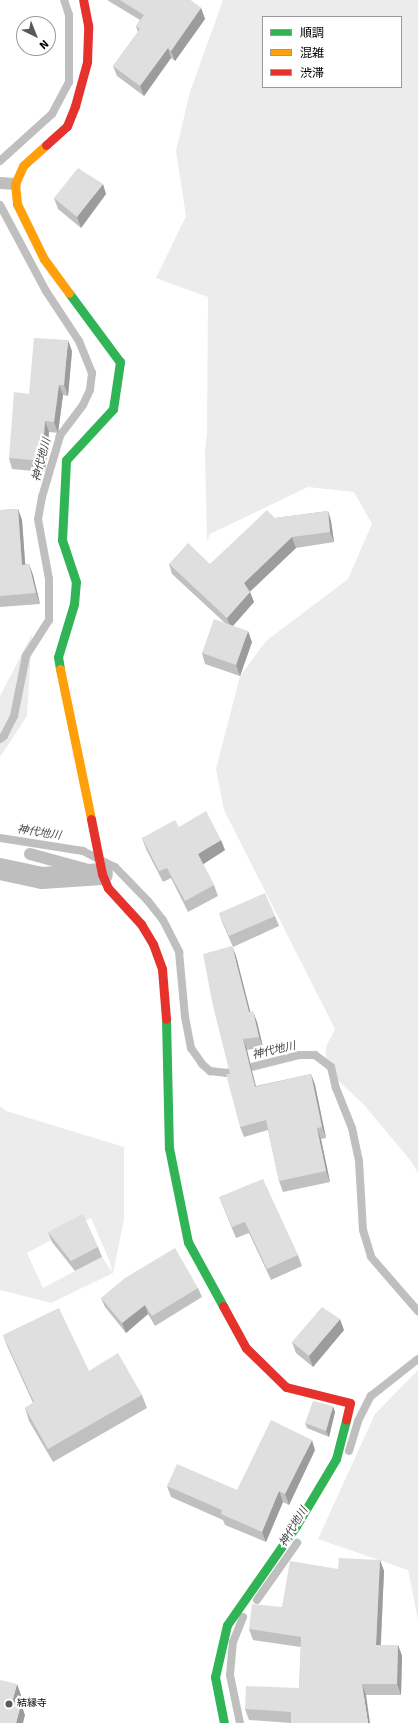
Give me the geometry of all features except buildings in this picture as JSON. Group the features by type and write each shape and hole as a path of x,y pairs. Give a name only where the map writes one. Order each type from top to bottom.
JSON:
{"street":[{"path":"83,0 88,26 87,62 75,106 67,126 23,166 8,184 44,259 120,362 113,409 66,460 62,540 76,582 74,604 58,657 101,871 108,888 141,924 153,944 162,969 168,1038 169,1148 188,1242 246,1348 286,1387 350,1403 336,1459 296,1526 227,1625 215,1677 224,1723"},
{"path":"0,869 42,878 101,871"}],"lane":[{"path":"30,854 101,871"}],"shaded area":[{"path":"223,0 418,0 418,1173 411,1161 364,1105 325,1068 326,1047 335,1029 224,810 216,769 240,676 266,641 348,579 372,524 354,492 308,487 210,534 207,541 205,450 207,433 208,297 156,278 186,216 176,151 190,92"},
{"path":"32,634 27,716 0,757 0,696"},
{"path":"0,1106 6,1111 124,1147 124,1220 113,1273 51,1303 0,1290","holes":["91,1218 110,1262 112,1272 102,1257 43,1288 27,1253"]},
{"path":"418,1370 418,1620 408,1570 318,1539 375,1414"}],"waterway":[{"path":"0,161 52,114 69,82 69,15 64,0"},
{"name":"神代地川","path":"0,205 46,291 79,341 92,373 90,390 83,405 60,436 42,497 38,519 49,579 49,620 26,656 14,716 4,736 0,739"},
{"name":"神代地川","path":"0,838 83,851 115,867 148,901 163,920 179,952 185,1017 191,1048 202,1064 210,1071 227,1073 300,1055 315,1055 331,1067 336,1088 352,1128 359,1161 363,1230 371,1257 418,1311"},
{"name":"神代地川","path":"349,1451 358,1421 371,1396 418,1359"},
{"name":"神代地川","path":"257,1600 297,1543"},
{"name":"神代地川","path":"240,1723 230,1675 233,1642 243,1617"}],"traffic: fast":[{"path":"60,669 58,657 74,604 76,582 62,540 66,460 113,409 120,362 69,293"},
{"path":"166,1019 169,1148 188,1242 223,1306"},
{"path":"224,1723 215,1677 227,1625 296,1526 336,1459 346,1420"}],"traffic: slow":[{"path":"46,145 23,166 15,184 17,204 44,259 69,293"},
{"path":"60,669 91,819"}],"traffic: jam":[{"path":"46,145 67,126 75,106 87,62 88,25 83,0"},
{"path":"91,819 102,874 108,888 141,924 153,944 162,969 166,1019"},
{"path":"223,1306 246,1348 286,1387 350,1403 346,1420"}],"place":[{"name":"結縁寺","path":"9,1704"}]}
